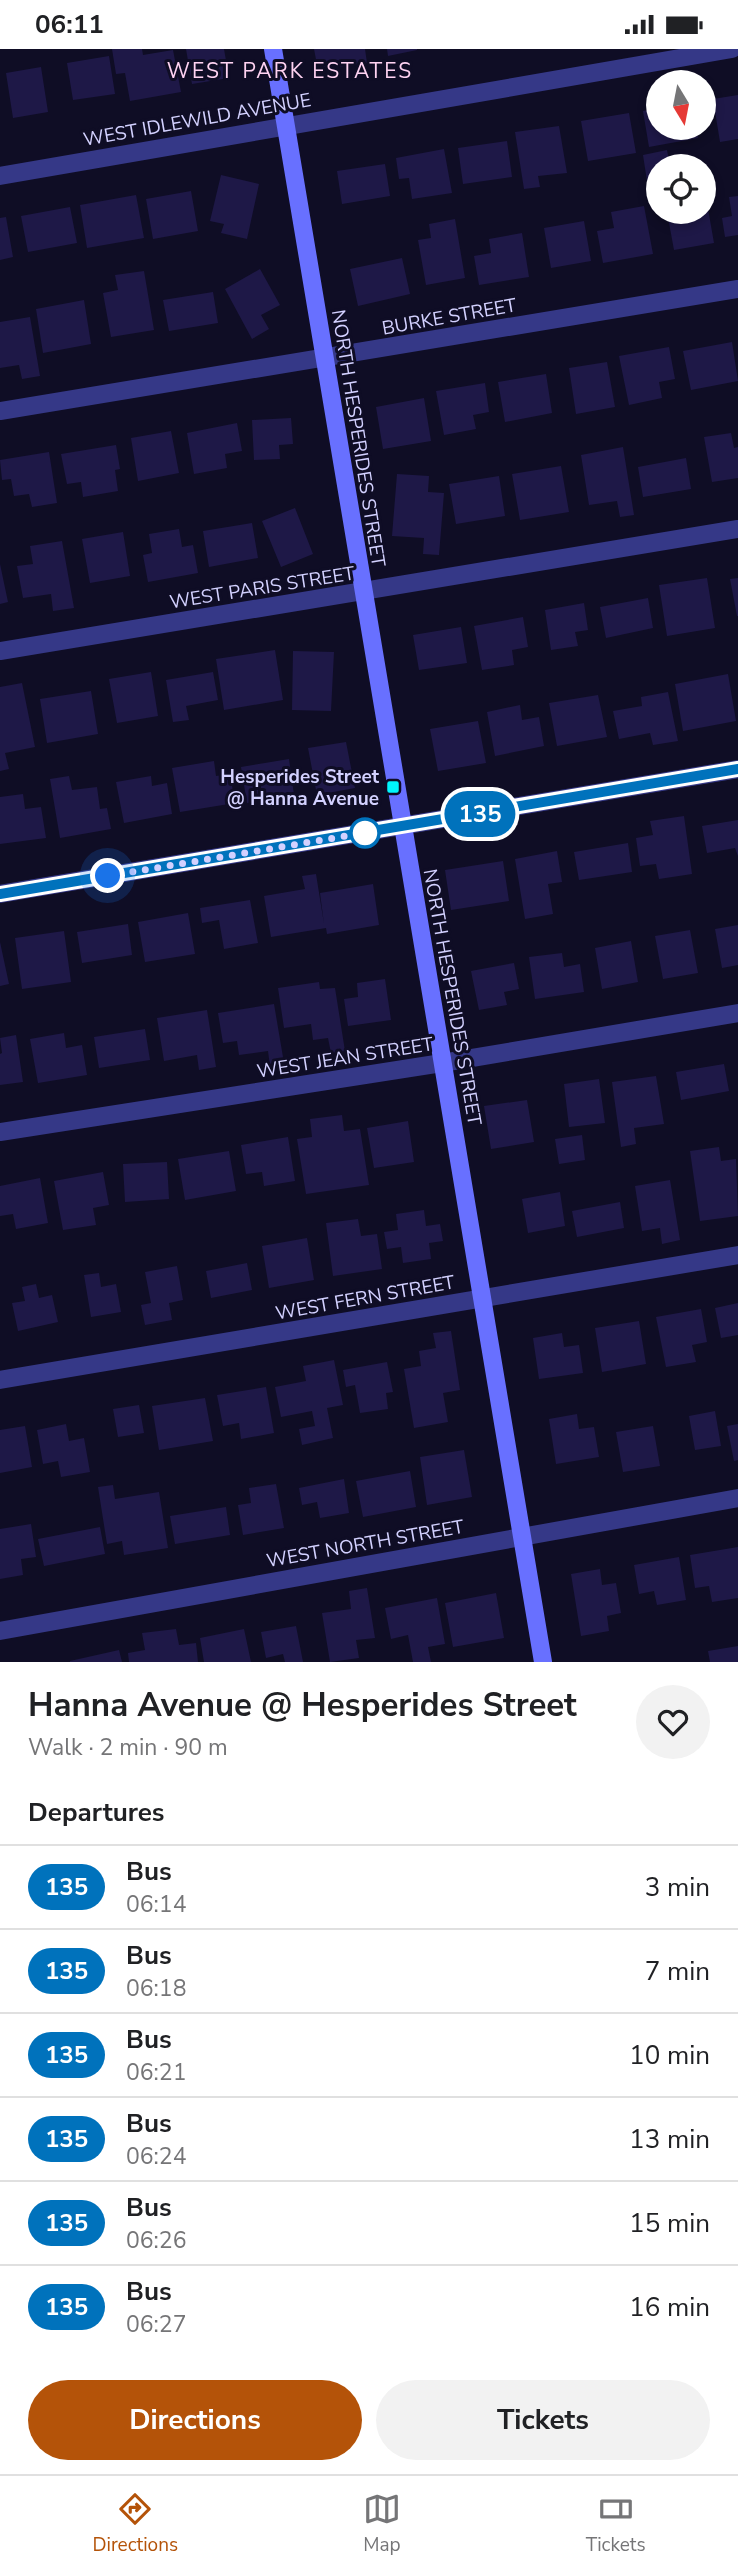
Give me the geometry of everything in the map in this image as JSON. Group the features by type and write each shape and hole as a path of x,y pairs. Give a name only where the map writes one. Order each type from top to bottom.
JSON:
{"street":[{"name":"NORTH HESPERIDES STREET","path":"273,49 543,1662"},
{"name":"WEST IDLEWILD AVENUE","path":"0,176 732,49"},
{"name":"BURKE STREET","path":"0,411 738,289"},
{"name":"WEST PARIS STREET","path":"0,650 738,529"},
{"path":"0,894 738,769"},
{"name":"WEST JEAN STREET","path":"0,1132 442,1063 738,1013"},
{"name":"WEST FERN STREET","path":"0,1380 738,1255"},
{"name":"WEST NORTH STREET","path":"0,1631 738,1498"}],"building":[{"path":"112,49 142,49 143,55 173,50 181,92 130,101 125,73 116,74"},
{"path":"186,49 224,49 229,78 192,84"},
{"path":"314,49 365,49 367,63 318,70"},
{"path":"387,49 417,49 417,50 388,56"},
{"path":"109,56 115,94 73,100 67,63"},
{"path":"41,67 48,112 13,118 6,73"},
{"path":"738,95 738,139 720,142 716,99"},
{"path":"629,113 636,153 588,161 581,121"},
{"path":"559,126 567,173 538,176 540,187 524,189 515,132"},
{"path":"648,140 687,140 649,147"},
{"path":"507,141 512,177 463,184 458,148"},
{"path":"444,149 452,193 412,199 409,178 399,179 396,158"},
{"path":"667,150 668,154 648,154"},
{"path":"385,164 390,196 342,204 337,171"},
{"path":"221,175 259,184 247,239 221,233 224,224 210,221"},
{"path":"191,191 198,231 153,239 146,199"},
{"path":"136,195 144,238 87,248 80,205"},
{"path":"738,196 738,235 725,237 722,218 732,216 729,197"},
{"path":"644,206 653,254 603,263 597,231 614,228 611,212"},
{"path":"70,207 77,243 28,252 21,216"},
{"path":"6,217 13,257 0,260 0,218"},
{"path":"455,219 465,278 426,285 418,240 431,238 429,224"},
{"path":"584,221 591,261 551,268 544,228"},
{"path":"669,224 711,224 714,243 674,250"},
{"path":"522,233 529,277 479,285 474,256 491,253 489,239"},
{"path":"402,258 410,294 358,306 350,269"},
{"path":"260,269 280,305 261,315 269,329 252,339 225,289"},
{"path":"144,271 154,330 111,337 103,293 118,290 115,275"},
{"path":"213,292 218,323 169,331 163,300"},
{"path":"84,300 91,344 43,353 36,309"},
{"path":"30,317 40,376 22,379 19,365 0,368 0,322"},
{"path":"732,342 738,381 691,390 683,351"},
{"path":"669,347 675,379 659,382 662,398 629,405 619,356"},
{"path":"607,362 615,407 576,414 569,368"},
{"path":"546,374 552,413 505,422 498,382"},
{"path":"485,383 489,412 473,415 476,429 444,435 436,391"},
{"path":"424,398 431,441 383,449 376,407"},
{"path":"291,418 293,444 279,445 280,459 254,460 252,420"},
{"path":"237,423 242,451 225,454 227,468 194,474 187,433"},
{"path":"171,431 179,473 138,481 131,438"},
{"path":"731,433 734,448 738,447 738,478 712,482 704,437"},
{"path":"116,445 120,469 115,470 118,491 83,497 81,482 67,484 61,454"},
{"path":"623,447 634,515 620,517 617,501 589,505 581,455"},
{"path":"49,452 57,503 32,507 29,494 14,496 11,479 2,480 0,460"},
{"path":"686,458 691,489 643,497 638,467"},
{"path":"561,466 569,512 520,520 512,474"},
{"path":"397,474 429,476 428,492 444,493 439,555 423,554 424,538 392,536"},
{"path":"499,476 505,516 456,524 449,484"},
{"path":"295,508 313,554 281,567 262,521"},
{"path":"252,523 258,558 209,567 203,531"},
{"path":"179,529 182,547 193,545 198,573 148,582 143,555 152,553 149,534"},
{"path":"123,532 130,576 90,583 82,539"},
{"path":"62,541 74,608 53,611 51,594 23,598 17,566 33,564 30,546"},
{"path":"0,564 8,602 0,604"},
{"path":"707,578 715,628 667,636 659,585"},
{"path":"738,578 738,616 737,616 730,579"},
{"path":"648,598 653,628 606,638 600,607"},
{"path":"584,603 588,630 575,632 578,646 551,650 545,610"},
{"path":"523,617 528,647 512,650 514,665 482,670 474,626"},
{"path":"461,627 467,663 419,670 413,635"},
{"path":"275,650 283,700 224,710 216,659"},
{"path":"293,651 334,652 331,711 292,710"},
{"path":"151,672 158,716 117,723 109,679"},
{"path":"213,672 218,700 186,706 189,720 173,722 166,680"},
{"path":"728,674 736,721 683,731 675,684"},
{"path":"22,683 35,747 5,753 9,769 0,771 0,687"},
{"path":"91,691 98,734 47,743 40,699"},
{"path":"668,692 678,741 653,745 650,733 619,739 613,711 642,706 641,697"},
{"path":"598,695 607,737 557,746 549,703"},
{"path":"520,705 522,720 539,717 544,746 495,756 487,712"},
{"path":"478,721 486,763 438,771 430,729"},
{"path":"346,742 355,788 317,795 308,748"},
{"path":"289,759 294,795 247,803 241,767"},
{"path":"214,761 216,776 230,774 235,803 180,812 172,768"},
{"path":"69,776 72,790 97,787 100,809 107,808 111,829 60,838 50,779"},
{"path":"151,776 152,786 167,783 172,814 124,823 116,782"},
{"path":"23,794 25,809 41,807 46,838 0,844 0,797"},
{"path":"684,816 692,874 659,879 656,864 640,866 636,838 653,835 650,821"},
{"path":"738,820 738,856 735,848 707,853 702,826"},
{"path":"628,843 632,872 579,880 574,852"},
{"path":"557,851 562,882 548,884 553,914 525,919 515,859"},
{"path":"503,861 509,901 451,910 445,870"},
{"path":"316,874 324,924 320,893 373,884 379,925 327,934 326,928 271,937 264,896 305,889 302,876"},
{"path":"250,900 258,943 224,949 219,920 202,923 200,908"},
{"path":"188,913 195,954 145,962 138,922"},
{"path":"128,924 132,955 82,963 77,932"},
{"path":"738,925 738,965 722,968 715,929"},
{"path":"690,930 698,973 663,979 655,936"},
{"path":"64,931 71,982 22,989 15,938"},
{"path":"631,941 638,982 602,989 595,948"},
{"path":"0,942 9,984 0,986"},
{"path":"562,953 564,967 580,964 584,992 535,999 529,957"},
{"path":"514,963 519,989 504,992 507,1005 479,1010 471,971"},
{"path":"385,979 391,1020 348,1026 344,999 358,997 357,983"},
{"path":"319,982 320,989 335,988 345,1051 331,1053 328,1038 313,1040 311,1024 284,1028 278,988"},
{"path":"274,1004 284,1063 270,1066 268,1051 239,1055 237,1041 223,1043 218,1013"},
{"path":"207,1010 216,1067 199,1070 197,1055 164,1061 157,1018"},
{"path":"145,1029 150,1060 99,1068 94,1037"},
{"path":"64,1033 66,1048 82,1045 87,1075 38,1083 30,1039"},
{"path":"16,1035 23,1082 0,1085 0,1038"},
{"path":"724,1064 729,1091 681,1100 676,1072"},
{"path":"656,1076 664,1124 634,1128 636,1144 621,1147 612,1082"},
{"path":"599,1079 605,1123 569,1127 564,1084"},
{"path":"527,1100 534,1142 491,1149 484,1106"},
{"path":"342,1115 344,1131 360,1129 369,1185 306,1194 297,1139 312,1137 310,1119"},
{"path":"408,1121 414,1162 374,1168 367,1128"},
{"path":"582,1135 585,1160 559,1164 555,1139"},
{"path":"288,1137 295,1181 264,1186 262,1172 246,1174 241,1145"},
{"path":"719,1147 721,1161 736,1159 738,1216 700,1221 690,1151"},
{"path":"229,1151 236,1191 185,1200 178,1159"},
{"path":"167,1162 169,1199 125,1202 123,1164"},
{"path":"103,1172 109,1205 93,1208 96,1225 63,1230 54,1181"},
{"path":"40,1178 48,1223 16,1229 13,1214 0,1216 0,1186"},
{"path":"670,1180 680,1240 662,1244 660,1228 642,1231 635,1186"},
{"path":"560,1192 565,1226 528,1233 522,1199"},
{"path":"620,1202 624,1228 577,1237 572,1211"},
{"path":"424,1210 426,1226 440,1224 443,1241 429,1243 431,1259 403,1263 401,1247 387,1249 384,1232 398,1230 396,1214"},
{"path":"358,1219 361,1236 377,1234 382,1269 333,1276 326,1223"},
{"path":"307,1238 314,1280 269,1288 262,1246"},
{"path":"247,1263 252,1290 211,1298 206,1271"},
{"path":"177,1266 183,1300 169,1303 172,1320 145,1325 141,1305 151,1303 145,1272"},
{"path":"99,1273 101,1287 116,1284 121,1312 91,1317 84,1275"},
{"path":"36,1284 39,1298 52,1295 58,1322 18,1331 12,1303 25,1301 22,1287"},
{"path":"738,1303 738,1335 721,1338 715,1308"},
{"path":"701,1309 707,1342 692,1345 696,1362 666,1367 656,1317"},
{"path":"639,1321 646,1364 602,1372 595,1328"},
{"path":"451,1331 460,1390 443,1393 448,1422 414,1428 404,1369 421,1366 419,1351 436,1348 433,1333"},
{"path":"562,1333 564,1347 579,1345 583,1373 539,1379 533,1338"},
{"path":"334,1360 343,1405 327,1408 333,1438 302,1445 299,1429 315,1426 312,1411 281,1417 275,1387 306,1381 303,1366"},
{"path":"387,1362 393,1392 386,1393 388,1409 360,1413 355,1385 346,1387 343,1370"},
{"path":"266,1387 274,1433 241,1439 239,1423 223,1426 217,1395"},
{"path":"205,1398 213,1441 159,1450 152,1406"},
{"path":"139,1405 144,1433 118,1437 113,1409"},
{"path":"715,1411 721,1446 695,1450 689,1416"},
{"path":"577,1414 579,1429 594,1427 599,1457 556,1464 549,1419"},
{"path":"66,1424 69,1441 84,1438 90,1472 61,1477 58,1461 43,1464 37,1430"},
{"path":"738,1424 738,1460 734,1461 727,1426"},
{"path":"25,1426 32,1467 0,1473 0,1430"},
{"path":"653,1426 660,1466 623,1472 616,1432"},
{"path":"464,1450 472,1497 427,1505 420,1457"},
{"path":"410,1471 416,1507 363,1517 356,1481"},
{"path":"344,1479 349,1513 320,1518 317,1502 302,1505 299,1488"},
{"path":"276,1484 284,1528 243,1535 238,1505 251,1503 249,1488"},
{"path":"113,1485 115,1499 159,1492 168,1548 124,1555 122,1541 107,1544 98,1487"},
{"path":"226,1507 230,1535 175,1544 170,1516"},
{"path":"31,1524 36,1557 21,1559 23,1575 0,1579 0,1529"},
{"path":"100,1527 105,1554 44,1566 38,1539"},
{"path":"738,1547 738,1598 712,1602 709,1586 695,1588 690,1555"},
{"path":"679,1557 686,1600 657,1605 654,1591 639,1594 634,1565"},
{"path":"600,1569 602,1585 616,1583 621,1613 607,1616 609,1631 581,1636 571,1574"},
{"path":"367,1588 375,1638 356,1640 359,1658 330,1662 322,1613 351,1609 349,1591"},
{"path":"496,1593 504,1638 453,1647 445,1603"},
{"path":"437,1598 445,1644 428,1647 431,1662 413,1662 408,1635 391,1639 385,1608"},
{"path":"296,1626 303,1662 285,1662 283,1654 266,1658 261,1632"},
{"path":"176,1629 179,1645 196,1643 198,1662 129,1662 128,1653 145,1650 142,1633"},
{"path":"244,1629 251,1662 204,1662 200,1638"},
{"path":"738,1646 738,1662 710,1662 708,1651"},
{"path":"119,1650 122,1662 70,1662 70,1661"}],"bus line":[{"name":"135","path":"0,894 738,769"}],"place":[{"name":"Hesperides Street @ Hanna Avenue","path":"393,787"}],"district":[{"name":"WEST PARK ESTATES","path":"290,71"}],"route":[{"path":"108,876 376,831 365,833"}]}
